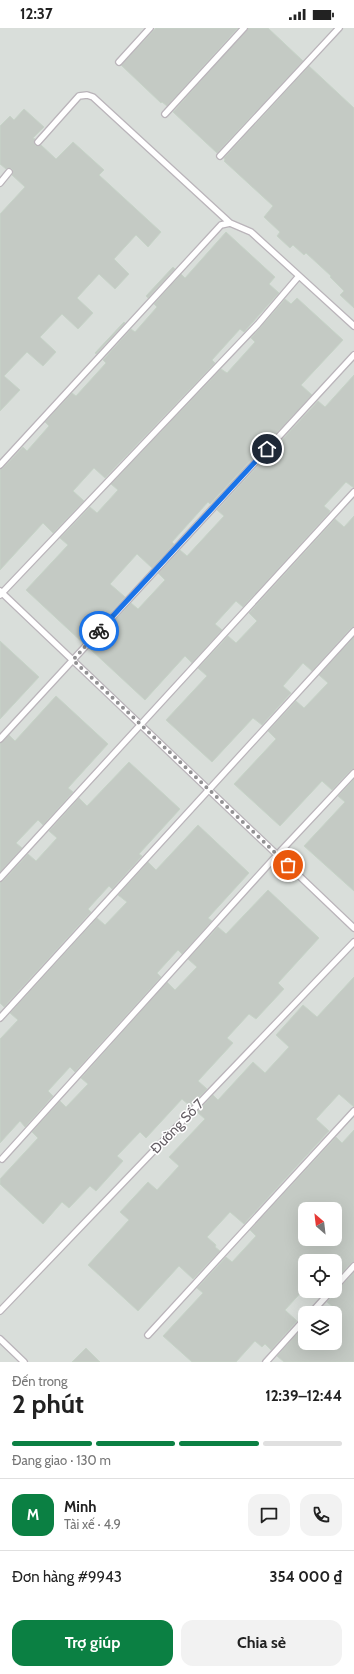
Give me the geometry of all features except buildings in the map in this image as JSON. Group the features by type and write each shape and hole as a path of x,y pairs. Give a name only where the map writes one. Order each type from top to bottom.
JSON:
{"lane":[{"path":"119,62 150,28"},
{"path":"165,114 244,28"},
{"path":"220,156 339,28"},
{"path":"38,142 79,96 87,95 93,97 230,223 251,232 354,326"},
{"path":"0,183 9,172"},
{"path":"0,465 221,225 230,223"},
{"path":"299,276 258,324 1,593 354,928"},
{"path":"0,739 354,355"},
{"path":"0,878 354,492"},
{"path":"0,1018 354,631"},
{"path":"2,1159 277,855 354,773"},
{"name":"Đường Số 7","path":"0,1311 354,942"},
{"path":"148,1335 354,1111"},
{"path":"342,1279 354,1266"},
{"path":"317,1306 325,1298"},
{"path":"266,1362 298,1327"},
{"path":"0,1339 24,1362"}],"shaded area":[{"path":"0,28 354,28 354,1362 0,1362"}],"way so far":[{"path":"99,631 73,660 288,865"}],"route":[{"path":"99,631 267,449"}]}
